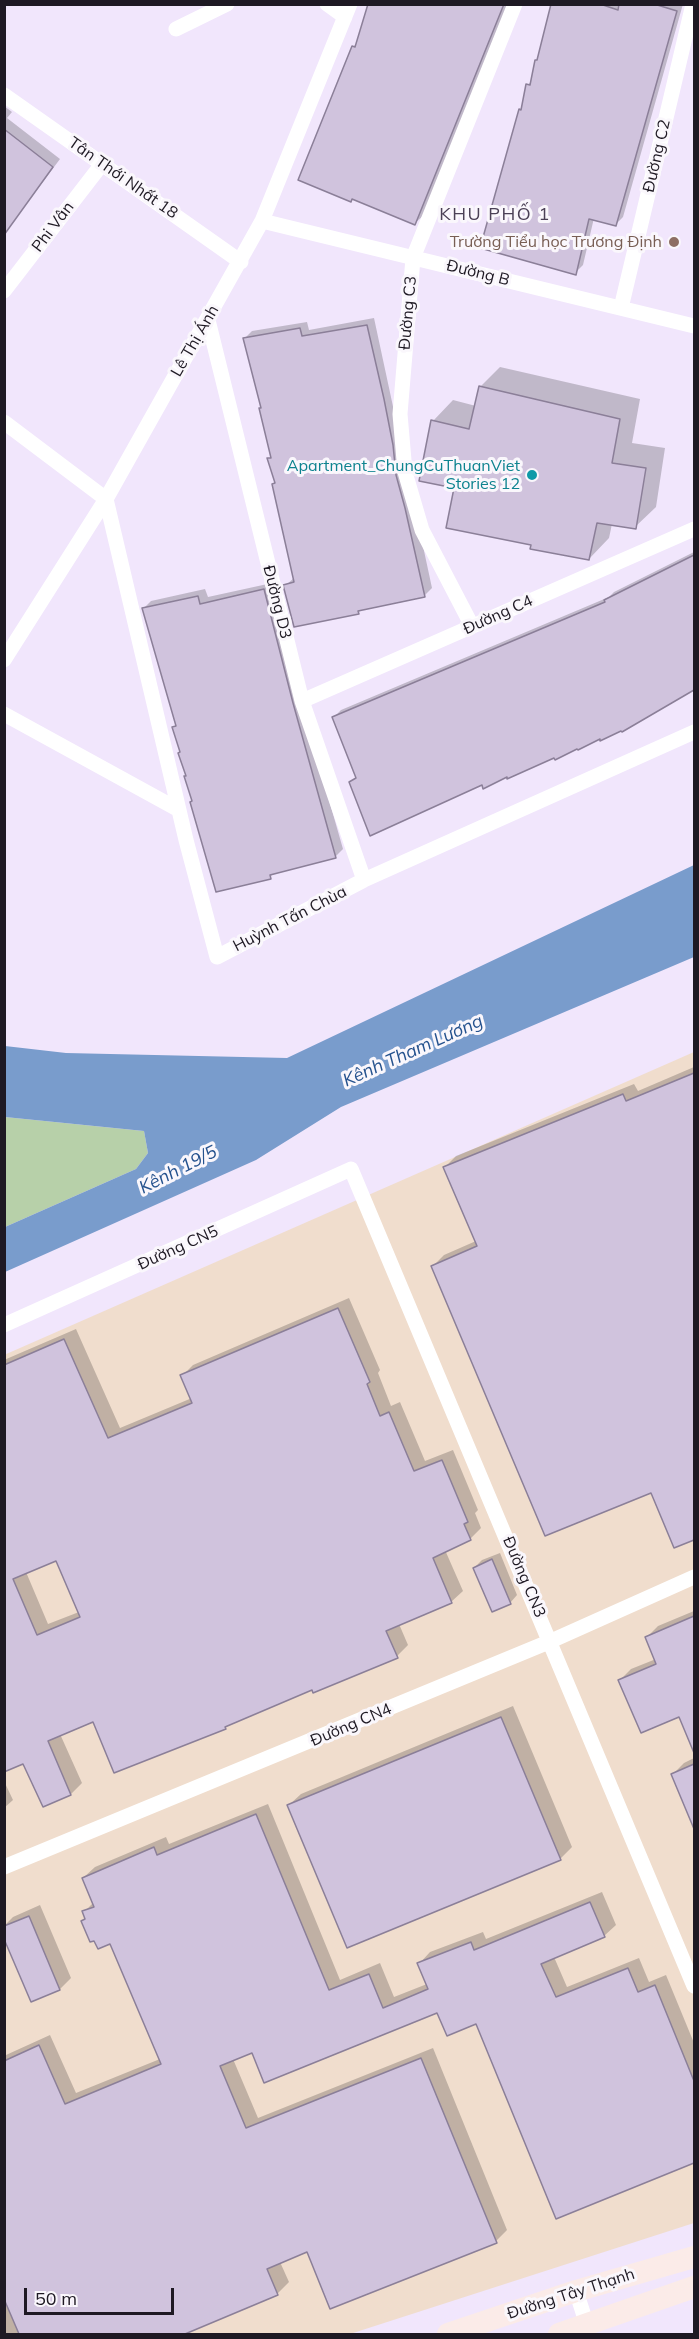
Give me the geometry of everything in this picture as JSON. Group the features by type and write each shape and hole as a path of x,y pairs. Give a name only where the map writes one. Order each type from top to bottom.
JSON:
{"street":[{"path":"176,29 227,4"},
{"path":"327,4 347,11"},
{"name":"Đường C3","path":"472,626 422,530 405,472 400,414 413,258 515,4"},
{"name":"Đường C2","path":"621,308 693,4"},
{"name":"Lê Thị Ánh","path":"4,660 106,500 241,262 262,221 347,11"},
{"name":"Tân Thới Nhất 18","path":"4,95 241,262"},
{"name":"Phi Vân","path":"4,291 102,164"},
{"name":"Đường B","path":"262,221 694,326"},
{"name":"Đường D3","path":"208,320 302,701 364,880"},
{"path":"4,422 106,500"},
{"name":"Huỳnh Tấn Chùa","path":"106,500 179,810 217,957 364,880 694,732"},
{"name":"Đường C4","path":"302,701 694,529"},
{"path":"4,714 179,810"},
{"name":"Đường CN5","path":"4,1325 351,1169"},
{"name":"Đường CN3","path":"351,1169 694,1986"},
{"name":"Đường CN4","path":"4,1867 551,1641 694,1577"},
{"name":"Đường Tây Thạnh","path":"448,2334 576,2291 694,2257"},
{"name":"Đường Tây Thạnh","path":"559,2334 694,2287"},
{"path":"576,2291 587,2325"}],"shaded area":[{"path":"694,1052 694,2223 350,2334 5,2334 4,1355"}],"green space":[{"path":"5,1117 144,1131 148,1153 136,1169 5,1227"}],"water":[{"name":"Kênh Tham Lương","path":"694,865 694,957 341,1107 256,1160 5,1272 5,1227 136,1169 148,1153 144,1131 5,1117 5,1046 66,1053 287,1058"}],"building":[{"path":"368,4 504,4 415,225 298,180 352,46 355,47"},
{"path":"551,4 600,4 618,10 619,4 654,4 677,11 616,226 589,219 576,275 480,248 519,109 521,110 526,84 530,85"},
{"path":"4,129 53,167 4,235"},
{"path":"367,325 393,445 396,475 425,597 358,611 359,614 294,627 283,585 294,582 272,484 275,483 267,458 271,458 259,408 261,408 243,338 300,328 302,336"},
{"name":"Apartment_ChungCuThuanViet Stories 12","path":"479,386 620,419 612,463 646,468 636,529 597,523 589,560 530,549 531,545 446,528 454,488 419,481 431,420 469,429"},
{"path":"694,555 694,690 622,732 600,741 600,739 507,779 507,777 483,789 482,785 370,836 349,782 356,778 332,717 605,602 604,600"},
{"path":"264,589 336,858 270,875 271,879 216,892 178,753 180,752 172,727 176,726 142,608 198,596 200,604"},
{"path":"694,1073 694,1540 674,1548 651,1493 545,1536 431,1266 477,1246 443,1167 623,1094 626,1101"},
{"path":"338,1308 370,1382 367,1384 380,1416 389,1412 414,1471 442,1460 468,1522 464,1524 471,1540 433,1558 452,1603 386,1631 398,1658 313,1693 312,1690 225,1727 226,1729 114,1773 93,1722 48,1741 71,1795 43,1807 23,1764 4,1772 4,1365 64,1339 108,1438 192,1403 180,1375","holes":["56,1561 80,1617 37,1635 13,1579"]},
{"path":"492,1559 511,1604 492,1612 473,1568"},
{"path":"694,1616 694,1753 679,1717 641,1733 618,1680 656,1664 645,1637"},
{"path":"501,1717 561,1860 347,1948 287,1805"},
{"path":"694,1764 694,1829 671,1774"},
{"path":"256,1814 329,1990 369,1974 383,2008 428,1989 417,1963 471,1942 474,1950 590,1902 605,1937 541,1964 556,1997 628,1968 638,1992 655,1985 694,2081 694,2163 556,2219 476,2024 447,2036 437,2013 264,2083 252,2053 220,2066 246,2128 421,2058 497,2243 330,2309 307,2252 267,2269 278,2295 185,2334 19,2334 4,2299 4,2061 39,2045 65,2104 161,2064 110,1944 98,1949 94,1941 90,1942 81,1921 85,1919 82,1911 94,1907 82,1878 154,1847 157,1855"},
{"path":"29,1916 60,1990 31,2002 4,1939 4,1926"}],"place":[{"name":"Trường Tiểu học Trương Định","path":"674,242"},
{"name":"Apartment_ChungCuThuanViet Stories 12","path":"532,475"}],"district":[{"name":"KHU PHỐ 1","path":"495,215"}],"water label":[{"name":"Kênh 19/5","path":"178,1170"}]}
